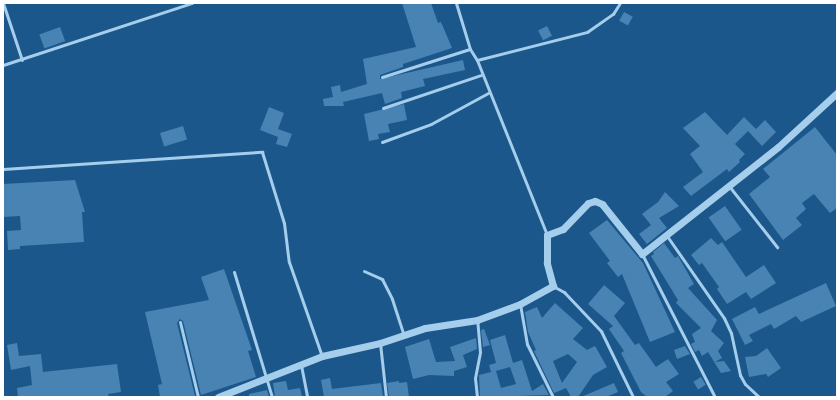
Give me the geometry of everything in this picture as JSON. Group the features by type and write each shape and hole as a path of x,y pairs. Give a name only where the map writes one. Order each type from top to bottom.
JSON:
{"street":[{"path":"218,397 267,376 322,356 380,343 425,328 477,320 520,304 553,286 547,263 547,235 563,229 588,203 595,201 602,204 642,254 667,236 778,147 837,93"}],"lane":[{"path":"3,3 22,60"},
{"path":"3,65 192,3"},
{"path":"456,3 470,49 477,60 488,93 547,235"},
{"path":"477,60 587,32 613,14 620,3"},
{"path":"382,77 470,49"},
{"path":"383,108 481,75"},
{"path":"382,142 431,124 488,93"},
{"path":"3,169 81,162 262,152 284,223 289,262 322,356"},
{"path":"729,186 777,247"},
{"path":"667,236 724,318 731,333 740,375 745,384 759,397"},
{"path":"642,254 715,397"},
{"path":"364,271 382,279 392,299 404,335"},
{"path":"234,272 267,376 272,397"},
{"path":"553,286 564,292 602,331 634,397"},
{"path":"520,304 527,344 553,397"},
{"path":"477,320 480,352 475,378 477,397"},
{"path":"180,322 198,397"},
{"path":"380,343 386,397"},
{"path":"301,364 307,397"}],"building":[{"path":"402,3 431,3 438,23 441,22 452,48 403,64 403,67 380,75 380,79 463,60 465,70 423,79 425,86 401,92 402,98 385,104 382,93 343,102 344,106 324,106 323,99 333,97 331,87 340,85 341,92 367,84 363,59 416,47"},
{"path":"624,12 633,17 628,26 619,21"},
{"path":"547,26 552,36 543,40 538,31"},
{"path":"60,27 65,41 44,49 39,35"},
{"path":"404,104 407,120 388,124 390,132 378,134 379,139 369,141 364,114"},
{"path":"269,107 284,113 278,129 292,134 287,147 276,144 278,137 260,130"},
{"path":"705,112 727,135 744,117 756,129 765,120 776,132 762,146 748,131 735,144 745,154 739,160 740,162 729,172 727,169 691,196 683,187 703,172 690,154 700,146 683,128"},
{"path":"183,126 187,139 164,146 160,133"},
{"path":"815,127 837,155 837,208 830,213 814,194 802,203 806,209 796,218 802,225 783,240 749,194 770,177 763,169"},
{"path":"75,180 85,212 82,212 84,242 20,246 20,249 8,250 7,231 21,230 20,216 3,217 3,184"},
{"path":"665,192 679,206 659,218 667,228 647,244 639,234 651,225 642,214 658,202"},
{"path":"725,206 742,230 725,241 709,217"},
{"path":"607,220 643,263 675,332 650,342 622,274 618,277 607,263 610,261 589,233"},
{"path":"711,238 718,245 722,242 746,277 764,265 776,283 751,299 746,292 727,304 717,289 719,287 702,263 699,265 691,255"},
{"path":"664,243 675,258 678,256 694,284 688,288 717,320 711,331 724,343 718,351 722,358 715,362 724,361 731,371 721,373 708,352 702,356 699,350 695,352 691,344 695,342 692,334 701,328 676,303 678,300 651,256 654,254 653,252"},
{"path":"224,269 252,350 248,351 256,377 201,395 183,321 180,319 177,323 195,396 160,397 158,385 162,384 145,312 209,300 201,277"},
{"path":"826,283 836,306 801,322 796,316 774,329 771,324 749,335 753,341 745,345 732,319 755,307 759,314"},
{"path":"604,285 625,303 614,316 635,345 639,343 656,367 668,359 679,374 666,382 673,391 665,397 647,397 641,392 621,353 624,351 609,329 613,326 588,304"},
{"path":"555,303 583,328 573,339 587,350 595,346 607,367 593,375 578,397 571,397 566,388 554,393 534,351 536,350 528,332 525,312 537,307 542,318","holes":["568,354 577,362 562,383 553,361"]},
{"path":"484,329 490,345 483,347 481,330"},
{"path":"505,335 513,363 522,360 532,391 543,384 549,395 480,397 479,375 491,372 489,365 496,363 490,340","holes":["510,367 516,384 501,388 496,371"]},
{"path":"476,338 477,349 463,355 467,367 454,371 454,376 429,375 413,379 405,347 429,339 436,362 455,361 450,347"},
{"path":"17,343 19,356 41,354 43,372 117,364 121,392 108,394 109,397 18,397 17,388 32,385 30,366 11,370 7,345"},
{"path":"685,346 690,354 677,359 674,350"},
{"path":"767,348 781,368 768,377 766,374 749,377 745,357 756,356"},
{"path":"701,377 706,385 698,389 693,382"},
{"path":"330,378 332,389 381,383 383,397 324,397 321,380"},
{"path":"286,381 288,390 300,388 302,397 275,397 273,383"},
{"path":"399,381 399,383 407,382 409,397 389,397 387,383"},
{"path":"614,383 618,392 606,397 581,397"},
{"path":"267,390 269,397 249,397 249,394"}]}
